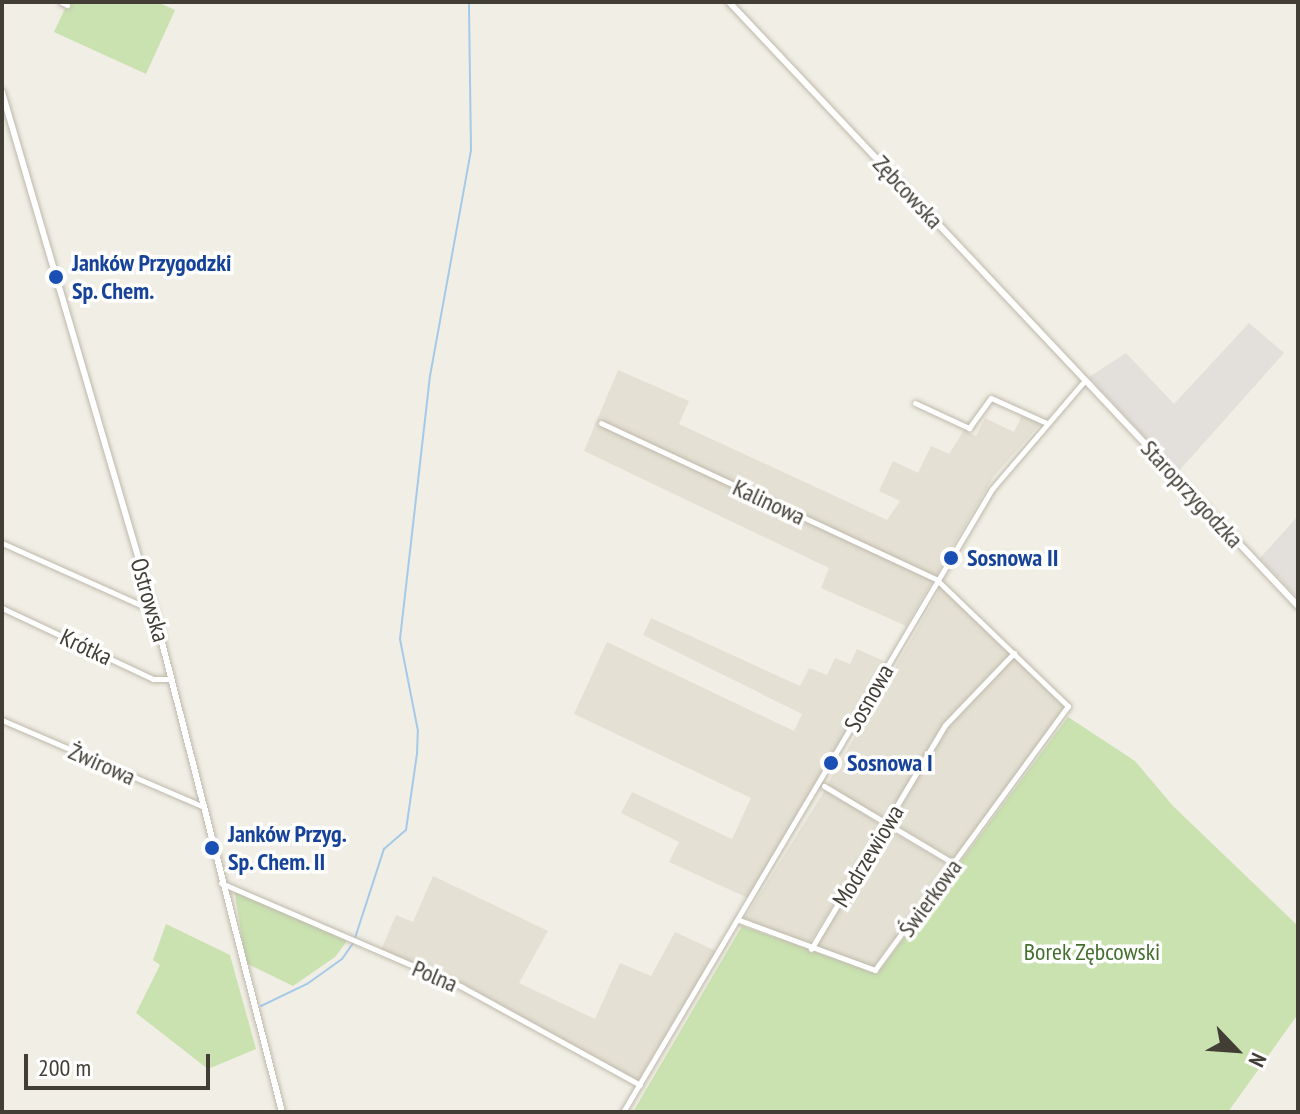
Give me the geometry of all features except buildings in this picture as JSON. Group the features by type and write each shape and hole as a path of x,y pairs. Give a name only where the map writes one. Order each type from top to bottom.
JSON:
{"street":[{"name":"Zębcowska","path":"729,2 1086,381"},
{"name":"Ostrowska","path":"2,92 154,611 221,883 282,1112"},
{"name":"Sosnowa","path":"623,1112 992,489 1086,381"},
{"name":"Staroprzygodzka","path":"1086,381 1298,606"},
{"path":"915,403 969,428 991,398 1047,423"},
{"name":"Kalinowa","path":"601,423 937,580 1068,706"},
{"path":"2,543 154,611"},
{"name":"Krótka","path":"2,608 153,679 171,679"},
{"name":"Modrzewiowa","path":"811,949 945,725 1014,653"},
{"name":"Świerkowa","path":"739,920 875,970 1068,706"},
{"name":"Żwirowa","path":"2,720 202,806"},
{"path":"824,786 955,864"},
{"name":"Polna","path":"221,883 462,987 640,1085"}],"shaded area":[{"path":"1249,323 1284,353 1178,472 1089,377 1126,353 1174,404"},
{"path":"618,370 689,401 679,424 887,520 900,501 879,491 893,461 918,473 931,446 949,454 964,430 976,436 985,418 1014,432 1022,415 1041,423 994,476 906,626 821,588 829,568 584,451"},
{"path":"1298,516 1298,598 1260,558"},
{"path":"941,588 1009,654 942,725 885,821 827,785"},
{"path":"651,618 800,686 809,668 827,675 835,658 850,664 857,649 886,662 748,898 669,862 679,842 621,813 632,792 732,839 751,798 574,714 607,642 794,731 802,714 643,635"},
{"path":"1014,658 1064,707 954,859 892,823 948,728"},
{"path":"825,790 883,826 803,954 745,918"},
{"path":"888,830 950,865 873,967 816,947"},
{"path":"433,876 548,931 519,983 595,1019 620,963 651,976 675,932 716,951 638,1081 466,985 381,950 396,915 413,922"}],"green space":[{"path":"68,2 157,2 175,10 146,74 54,32"},
{"name":"Borek Zębcowski","path":"1068,717 1135,761 1173,806 1298,926 1298,1014 1228,1112 633,1112 742,926 877,974"},
{"path":"234,889 347,941 335,957 293,986 246,963"},
{"path":"166,924 230,955 256,1049 208,1069 136,1013 160,965 153,960"}],"waterway":[{"path":"355,938 384,849 406,830 417,754 418,731 400,639 430,376 471,151 469,2"},
{"path":"261,1006 307,984 342,959 353,943"}],"place":[{"name":"Janków Przygodzki Sp. Chem.","path":"56,277"},
{"name":"Sosnowa II","path":"951,558"},
{"name":"Sosnowa I","path":"831,763"},
{"name":"Janków Przyg. Sp. Chem. II","path":"212,848"}]}
